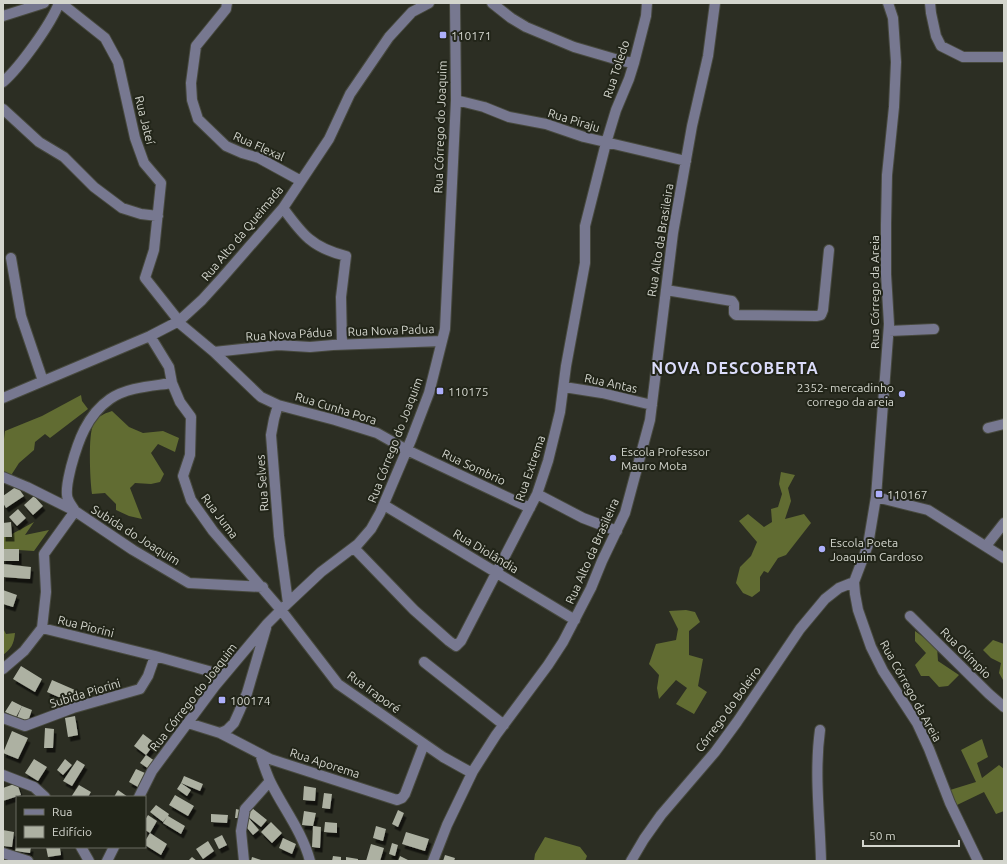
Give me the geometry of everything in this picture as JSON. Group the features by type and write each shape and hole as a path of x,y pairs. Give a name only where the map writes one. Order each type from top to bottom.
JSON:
{"street":[{"path":"3,16 44,3"},
{"path":"3,82 28,53 60,3"},
{"name":"Rua Jateí","path":"60,3 105,38 118,62 135,138 144,163 161,183 154,250 145,278 178,321"},
{"name":"Rua Flexal","path":"227,3 226,9 196,46 191,83 192,100 198,119 226,146 259,158 301,181"},
{"name":"Rua Alto da Queimada","path":"3,398 150,336 178,321 202,300 282,208 329,139 350,94 389,38 412,12 429,3"},
{"name":"Rua Córrego do Joaquim","path":"140,796 152,771 188,722 223,675 267,624 321,572 354,548 371,529 384,506 407,450 429,393 442,342 445,322 456,100 455,3"},
{"path":"492,3 511,18 526,27 574,47 634,63"},
{"name":"Rua Toledo","path":"606,142 616,110 634,63 646,16 647,3"},
{"name":"Rua Alto da Brasileira","path":"433,861 447,825 483,755 563,642 591,588 625,513 650,420 673,232 692,126 708,56 715,3"},
{"name":"Rua Córrego da Areia","path":"888,3 893,18 896,62 887,189 886,274 889,331 876,496 868,545 854,582 858,610 871,647 883,671 917,723 930,749 953,809 978,861"},
{"path":"930,3 930,13 936,36 941,46 963,57 1004,58"},
{"name":"Rua Piraju","path":"456,100 484,107 509,117 546,124 579,135 686,161"},
{"path":"3,109 38,142 64,157 94,187 122,208 141,214 158,216"},
{"name":"Rua Extrema","path":"354,548 414,610 449,642 456,646 461,641 537,494 548,461 556,431 564,387 566,366 585,263 585,226 606,142"},
{"path":"282,208 300,232 319,247 346,256 341,297 342,344"},
{"path":"666,290 732,301 734,304 734,313 736,314 821,315 823,310 829,250"},
{"path":"11,258 21,316 43,381"},
{"path":"178,321 214,352"},
{"path":"889,331 934,329"},
{"name":"Rua Juma","path":"150,336 169,367 172,383 180,402 191,417 190,454 183,476 191,500 213,531 263,587 284,607"},
{"name":"Rua Nova Padua","path":"342,344 442,342"},
{"name":"Rua Nova Pádua","path":"214,352 278,345 310,347 342,344"},
{"name":"Rua Cunha Pora","path":"214,352 261,396 278,405 377,433 407,450"},
{"path":"75,511 67,496 69,477 78,442 83,430 91,418 110,398 136,388 172,383"},
{"name":"Rua Antas","path":"564,387 602,393 652,405"},
{"name":"Rua Selves","path":"278,405 271,435 284,607"},
{"path":"988,428 1004,424"},
{"name":"Rua Sombrio","path":"407,450 530,508"},
{"name":"Subida do Joaquim","path":"3,477 27,487 75,511 133,550 189,583 263,587"},
{"path":"537,494 583,518 617,531"},
{"path":"876,496 928,510 1004,558"},
{"name":"Rua Diolândia","path":"384,506 575,620"},
{"name":"Rua Piorini","path":"75,511 44,554 46,592 42,628 155,656 223,675"},
{"path":"986,546 1004,523"},
{"name":"Córrego do Boleiro","path":"631,861 661,815 715,752 737,722 800,629 825,600 839,588 854,582"},
{"name":"Rua Iraporé","path":"284,607 338,684 424,744 472,774"},
{"name":"Rua Olímpio","path":"910,616 1004,707"},
{"path":"220,733 227,730 234,723 240,712 267,624"},
{"path":"3,669 24,651 42,628"},
{"name":"Subida Piorini","path":"3,718 25,726 73,708 140,689 148,676 155,656"},
{"path":"424,662 504,725"},
{"name":"Rua Aporema","path":"188,722 220,733 270,759 397,800 402,798 405,794 424,744"},
{"path":"820,730 817,805 821,861"},
{"path":"260,754 270,781 298,828 310,861"},
{"path":"3,775 34,787 44,796"},
{"path":"244,861 241,831 245,809 270,781"},
{"path":"81,848 89,861"},
{"path":"107,861 114,848"},
{"path":"3,853 28,861"}],"green space":[{"path":"81,395 82,401 88,409 50,438 45,434 35,442 34,450 19,463 10,477 3,473 3,447 5,431 42,416"},
{"path":"112,411 129,427 143,433 163,431 179,438 175,452 158,444 151,453 164,474 160,482 151,484 135,483 130,488 142,519 129,516 116,510 116,504 105,493 92,494 90,459 91,431 94,422 98,418"},
{"path":"781,472 795,475 788,488 791,501 785,519 804,514 811,523 786,555 778,558 768,573 764,571 760,577 760,591 752,597 743,593 736,583 740,567 751,556 757,542 739,521 748,514 764,527 772,522 771,509 778,507 782,494 779,484"},
{"path":"34,522 25,535 49,530 34,551 3,549 3,537 12,534"},
{"path":"686,610 695,612 700,622 689,631 689,655 703,659 698,686 707,692 694,714 676,704 687,688 676,680 659,699 657,688 659,675 649,664 656,644 676,640 678,629 669,611"},
{"path":"3,628 6,634 15,633 12,646 3,655"},
{"path":"915,631 937,647 938,661 959,675 948,686 939,687 929,676 921,676 915,665 926,653 915,641"},
{"path":"993,640 1004,644 1003,680 999,673 1001,663 991,658 983,650"},
{"path":"982,739 988,757 977,763 982,778 999,765 1004,769 1004,811 996,814 984,792 957,805 950,790 976,782 961,750"},
{"path":"545,837 580,847 587,856 585,861 534,861 535,854"}],"building":[{"path":"17,486 24,496 6,508 3,503 3,496"},
{"path":"34,496 43,506 33,515 24,505"},
{"path":"18,509 26,518 17,526 9,517"},
{"path":"11,522 12,537 3,537 3,523"},
{"path":"3,549 19,549 19,561 3,561"},
{"path":"3,564 31,567 30,579 3,577"},
{"path":"3,590 17,595 13,607 3,604"},
{"path":"21,666 42,679 35,692 13,679"},
{"path":"52,680 75,690 70,702 47,692"},
{"path":"12,701 22,706 16,717 5,712"},
{"path":"22,706 32,710 27,724 16,720"},
{"path":"75,716 78,735 68,737 65,718"},
{"path":"45,728 54,729 53,748 44,748"},
{"path":"12,731 28,738 18,759 3,753"},
{"path":"143,734 155,743 146,755 134,746"},
{"path":"146,755 155,761 149,769 140,763"},
{"path":"34,759 47,767 38,781 25,773"},
{"path":"65,759 72,765 63,775 57,770"},
{"path":"77,760 85,765 72,786 63,781"},
{"path":"136,769 145,773 138,787 129,782"},
{"path":"184,776 203,784 200,791 181,783"},
{"path":"17,783 21,795 3,801 3,788"},
{"path":"181,783 191,790 187,796 177,789"},
{"path":"79,785 91,792 89,796 72,796"},
{"path":"304,786 316,788 315,801 303,800"},
{"path":"118,790 127,796 115,796"},
{"path":"324,793 332,794 330,809 322,808"},
{"path":"175,795 194,806 188,816 169,805"},
{"path":"156,805 169,814 168,816 185,826 181,834 163,823 167,817 163,822 150,812"},
{"path":"252,808 267,820 261,827 246,815"},
{"path":"236,809 240,810 240,818 235,818"},
{"path":"398,810 404,813 398,827 392,824"},
{"path":"304,811 316,813 313,826 302,825"},
{"path":"211,814 228,815 227,823 211,822"},
{"path":"148,815 157,821 150,833 146,831 146,818"},
{"path":"246,815 259,830 253,835 243,823"},
{"path":"271,822 282,833 272,843 261,832"},
{"path":"325,822 337,823 337,833 324,832"},
{"path":"313,826 321,827 320,848 312,847"},
{"path":"376,826 386,829 383,841 373,838"},
{"path":"3,830 14,832 12,847 3,846"},
{"path":"406,832 429,839 425,851 402,844"},
{"path":"150,833 167,844 161,855 146,846 146,839"},
{"path":"222,835 227,845 219,849 214,839"},
{"path":"283,838 296,844 292,854 279,848"},
{"path":"208,841 214,851 203,859 196,849"},
{"path":"392,843 398,845 395,856 389,854"},
{"path":"371,844 384,848 380,861 366,861"},
{"path":"16,847 31,848 30,853 15,851"},
{"path":"46,848 60,848 61,855 48,857"},
{"path":"445,855 455,858 454,861 443,861"},
{"path":"333,856 341,857 341,861 332,861"},
{"path":"400,856 410,861 398,861"},
{"path":"192,857 197,861 188,861"},
{"path":"252,857 264,861 251,861"},
{"path":"346,857 358,859 358,861 346,861"}],"place":[{"name":"110171","path":"443,35"},
{"name":"110175","path":"440,391"},
{"name":"2352- mercadinho corrego da areia","path":"902,394"},
{"name":"Escola Professor Mauro Mota","path":"613,458"},
{"name":"110167","path":"879,494"},
{"name":"Escola Poeta Joaquim Cardoso","path":"822,549"},
{"name":"100174","path":"222,700"}],"district":[{"name":"NOVA DESCOBERTA","path":"735,368"}]}
